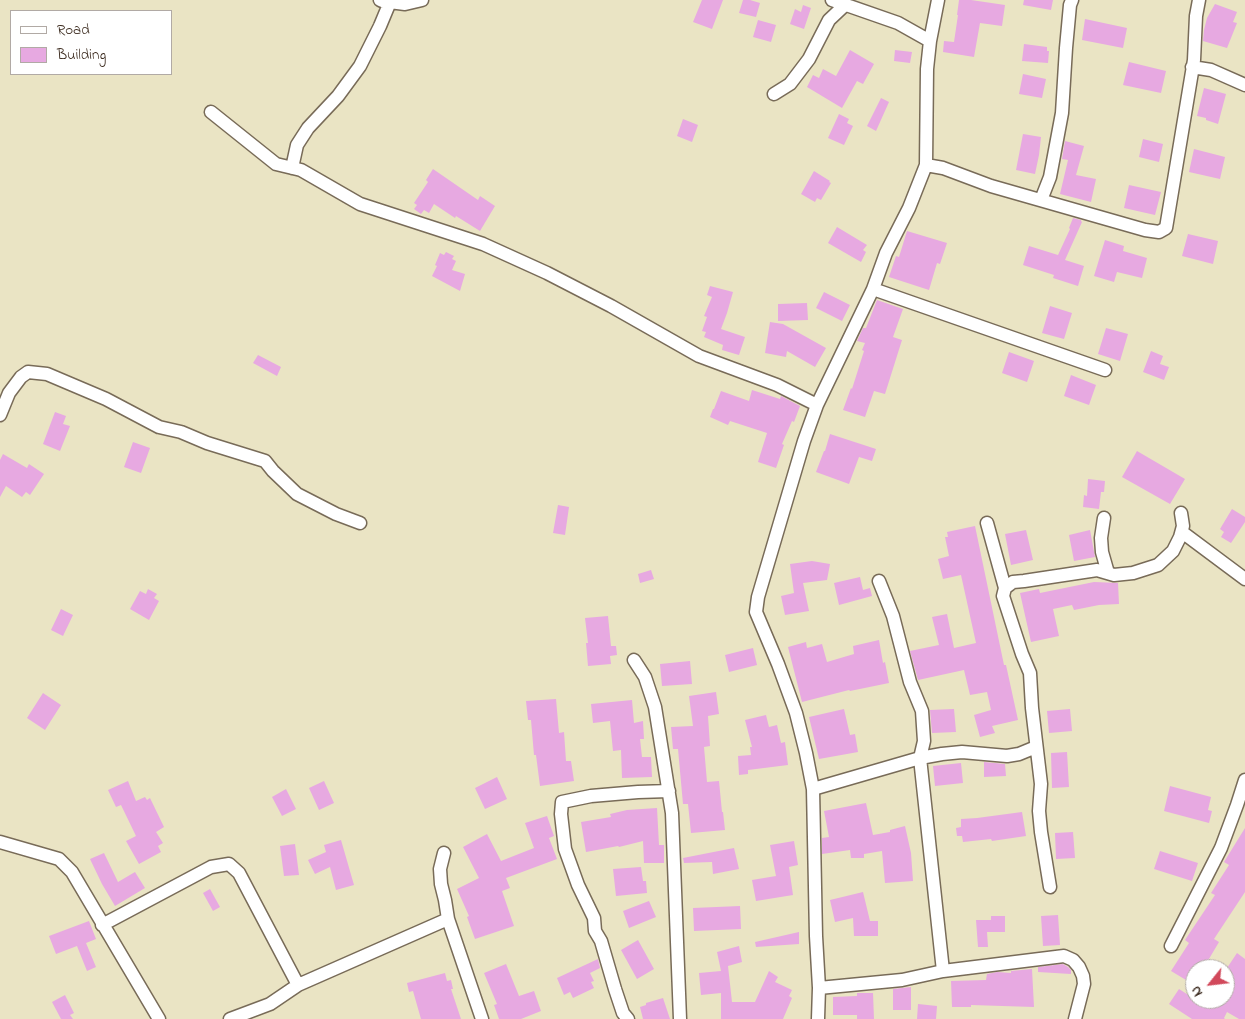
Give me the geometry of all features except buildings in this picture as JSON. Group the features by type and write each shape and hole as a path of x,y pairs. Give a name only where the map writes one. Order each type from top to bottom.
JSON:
{"street":[{"path":"292,168 297,145 308,128 338,96 360,66 380,26 385,1 405,4 422,0"},
{"path":"832,0 898,23 930,41"},
{"path":"818,1019 819,988 813,789 796,713 756,612 758,597 804,441 817,405 873,289 886,253 926,165 927,69 938,0"},
{"path":"1041,200 1050,177 1062,113 1066,48 1072,0"},
{"path":"926,165 943,168 991,186 1145,230 1158,232 1166,228 1192,68 1199,0"},
{"path":"774,94 790,84 809,59 829,20 846,4"},
{"path":"1192,68 1210,70 1245,85"},
{"path":"211,112 276,164 301,170 360,204 484,244 547,273 611,306 699,356 778,385 817,405"},
{"path":"873,289 1105,370"},
{"path":"0,415 9,393 21,377 28,372 47,374 106,399 159,427 180,432 207,443 265,461 297,494 336,514 360,523"},
{"path":"1005,588 1013,582 1097,570 1114,575 1133,573 1158,565 1173,551 1182,532 1181,514"},
{"path":"1104,518 1101,538 1102,552 1108,573"},
{"path":"987,523 1005,588 1003,596 1030,673 1041,784 1039,811 1050,887"},
{"path":"1182,532 1245,579"},
{"path":"879,581 893,616 910,682 922,711 924,741 920,758 943,971"},
{"path":"634,660 645,677 655,707 672,813 680,1019"},
{"path":"813,789 920,758 962,752 1007,756 1019,754 1036,747"},
{"path":"1171,946 1221,848 1245,780"},
{"path":"628,1019 615,989 601,941 595,931 594,918 578,884 566,848 562,802 591,796 668,791"},
{"path":"0,842 59,859 72,872 158,1019"},
{"path":"444,853 440,869 448,919 482,1019"},
{"path":"102,925 211,867 229,864 239,873 298,985"},
{"path":"230,1019 270,1004 298,985 448,919"},
{"path":"819,988 902,980 943,971 1064,956 1073,960 1083,976 1084,984 1075,1019"}]}
